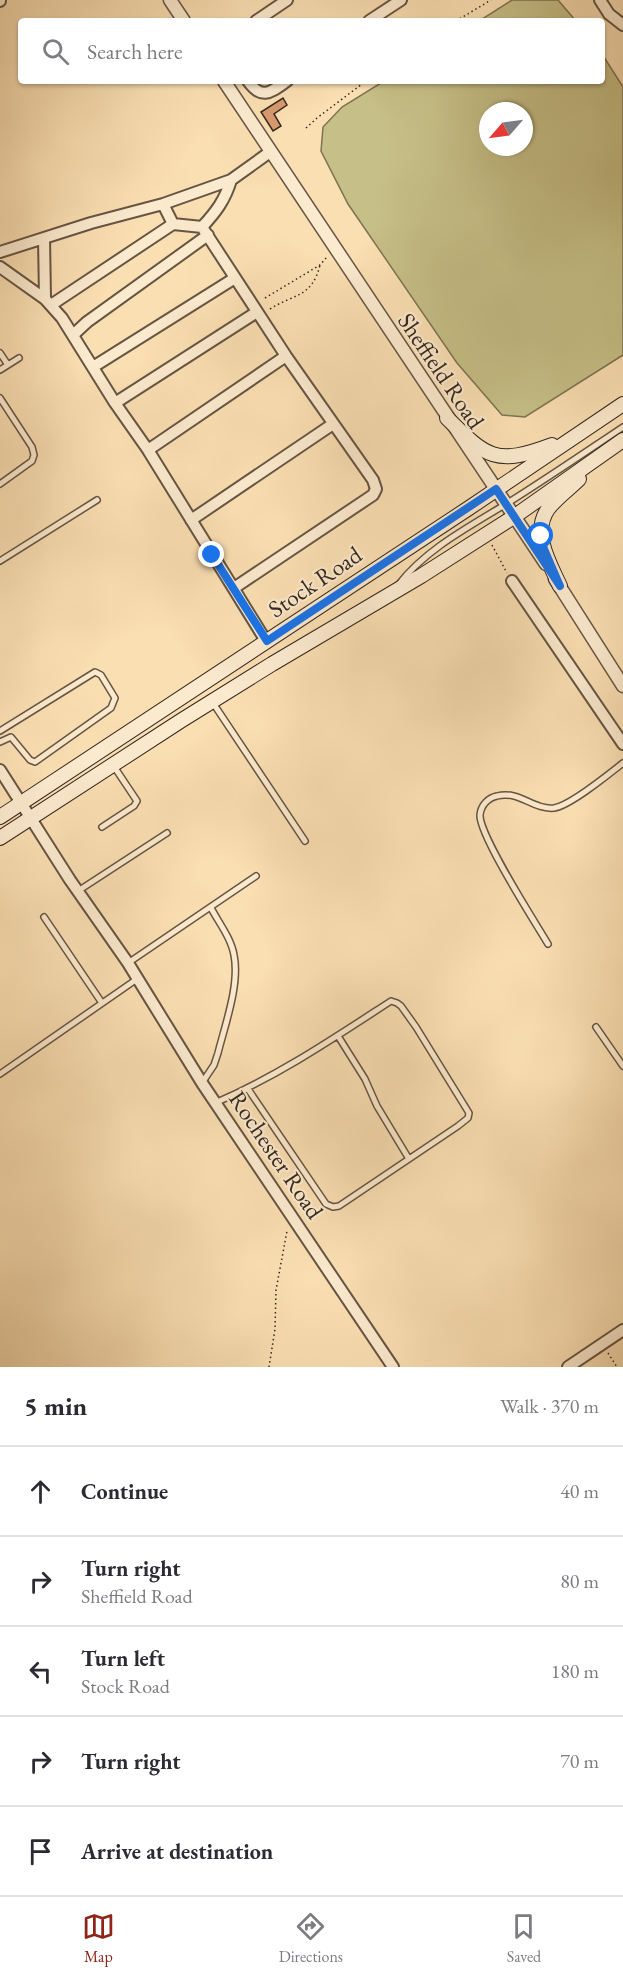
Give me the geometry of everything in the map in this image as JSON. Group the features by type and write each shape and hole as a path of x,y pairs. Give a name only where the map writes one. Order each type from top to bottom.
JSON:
{"main road":[{"name":"Stock Road","path":"0,817 623,404"},
{"path":"447,418 475,446 486,453 500,457 522,456 573,437"},
{"name":"Stock Road","path":"0,838 212,702 515,516 623,440"},
{"path":"560,586 544,549 541,536 542,524 548,510 603,454"}],"street":[{"path":"170,0 182,18"},
{"path":"260,18 287,0"},
{"path":"600,0 609,14 623,25"},
{"path":"373,18 393,2"},
{"name":"Sheffield Road","path":"226,84 447,418 507,503 623,686"},
{"path":"250,84 261,93 271,92 283,84"},
{"path":"0,252 163,204 231,180 270,152"},
{"path":"73,335 205,231 226,196 231,180"},
{"path":"163,204 173,224"},
{"path":"48,302 173,224 205,231 286,356 373,480 375,492 234,588"},
{"path":"44,238 48,302"},
{"path":"0,267 48,302 73,335 267,641"},
{"path":"93,367 235,278"},
{"path":"115,403 259,314"},
{"path":"147,450 286,356"},
{"path":"191,520 333,424"},
{"path":"513,581 623,744"},
{"name":"Rochester Road","path":"0,770 78,891 128,963 215,1103 393,1367"},
{"path":"568,1367 623,1330"}],"lane":[{"path":"0,353 8,365"},
{"path":"0,370 19,358"},
{"path":"0,398 27,439 34,455 32,461 0,484"},
{"path":"392,593 419,562 623,427"},
{"path":"0,561 97,500"},
{"path":"0,722 2,730 95,672 101,675 115,698 111,708 34,762 11,737 0,742"},
{"path":"212,702 305,841"},
{"path":"548,944 502,865 482,824 480,813 491,798 507,794 515,794 535,804 555,808 575,798 623,763"},
{"path":"102,827 134,806 137,801 113,764"},
{"path":"78,891 167,832"},
{"path":"128,963 256,876"},
{"path":"202,1083 214,1065 218,1053 236,974 231,944 211,908"},
{"path":"44,917 102,1003"},
{"path":"0,1074 137,978"},
{"path":"215,1103 248,1089 338,1036 391,1001 397,1003 416,1027 469,1113 468,1118 339,1206 329,1207 248,1089"},
{"path":"596,1027 623,1066"},
{"path":"338,1036 365,1079 377,1106 409,1159"}],"path":[{"path":"461,18 491,0"},
{"path":"306,128 362,84"},
{"path":"265,298 320,265 328,256"},
{"path":"259,314 281,302 291,300 310,288 320,265"},
{"path":"490,541 513,581"},
{"path":"269,1367 275,1329 276,1290 286,1232 294,1219"},
{"path":"602,1345 617,1367"}],"shaded area":[{"path":"512,0 558,0 573,18 484,18"},
{"path":"605,59 623,87 623,355 525,417 502,415 457,363 348,204 321,151 323,127 342,107 379,84 605,84"}],"building":[{"path":"283,98 287,105 274,114 281,126 273,131 261,112"}],"route":[{"path":"212,555 267,641 496,489 560,586 544,549 541,536"}]}
